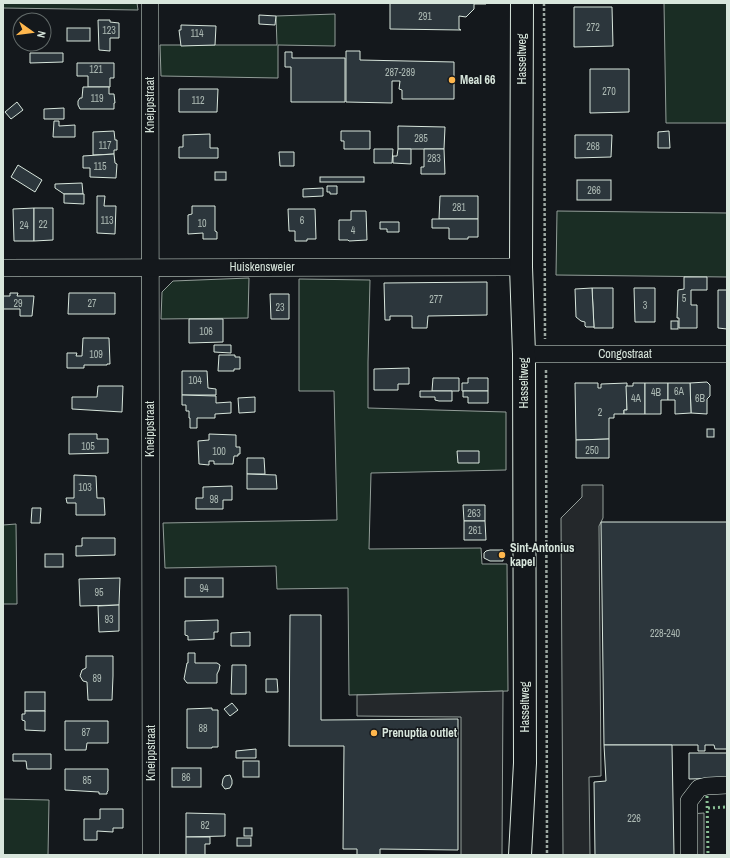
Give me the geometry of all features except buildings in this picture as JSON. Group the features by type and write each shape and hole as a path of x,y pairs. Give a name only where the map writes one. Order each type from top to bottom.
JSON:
{"main road":[{"name":"Hasseltweg","path":"520,855 525,763 524,354 521,267 522,3"},
{"name":"Hasseltweg","path":"525,763 534,855"}],"street":[{"name":"Kneippstraat","path":"150,3 151,855"},
{"name":"Huiskensweier","path":"3,268 521,267"},
{"name":"Congostraat","path":"524,354 727,354"},
{"path":"689,855 689,801 699,788 727,785"}],"path":[{"path":"544,3 545,341"},
{"path":"546,369 547,855"}],"green space":[{"path":"3,3 137,3 138,10 3,8"},
{"path":"664,3 727,3 727,123 666,123"},
{"path":"335,14 335,46 278,45 278,78 161,76 160,45 277,45 276,16"},
{"path":"557,211 727,213 727,277 556,275"},
{"path":"249,278 248,318 161,319 162,292 173,281"},
{"path":"299,279 370,280 368,408 506,412 506,470 371,473 369,549 481,548 482,564 507,564 508,691 349,695 348,588 277,589 276,566 165,568 163,523 337,520 334,391 299,391"},
{"path":"16,524 17,604 3,604 3,525"},
{"path":"3,799 49,800 48,855 3,855"}],"shaded area":[{"path":"582,485 603,485 603,518 599,526 601,776 589,777 590,855 563,855 561,518 582,497"},
{"path":"503,691 502,855 461,855 461,717 357,716 357,695"},
{"path":"704,813 704,855 690,855 690,814"}],"hedge":[{"path":"707,796 708,855"},
{"path":"708,808 727,807"}],"place":[{"name":"Meal 66","path":"452,80"},
{"name":"Sint-Antonius kapel","path":"502,555"},
{"name":"Prenuptia outlet","path":"374,733"}]}
